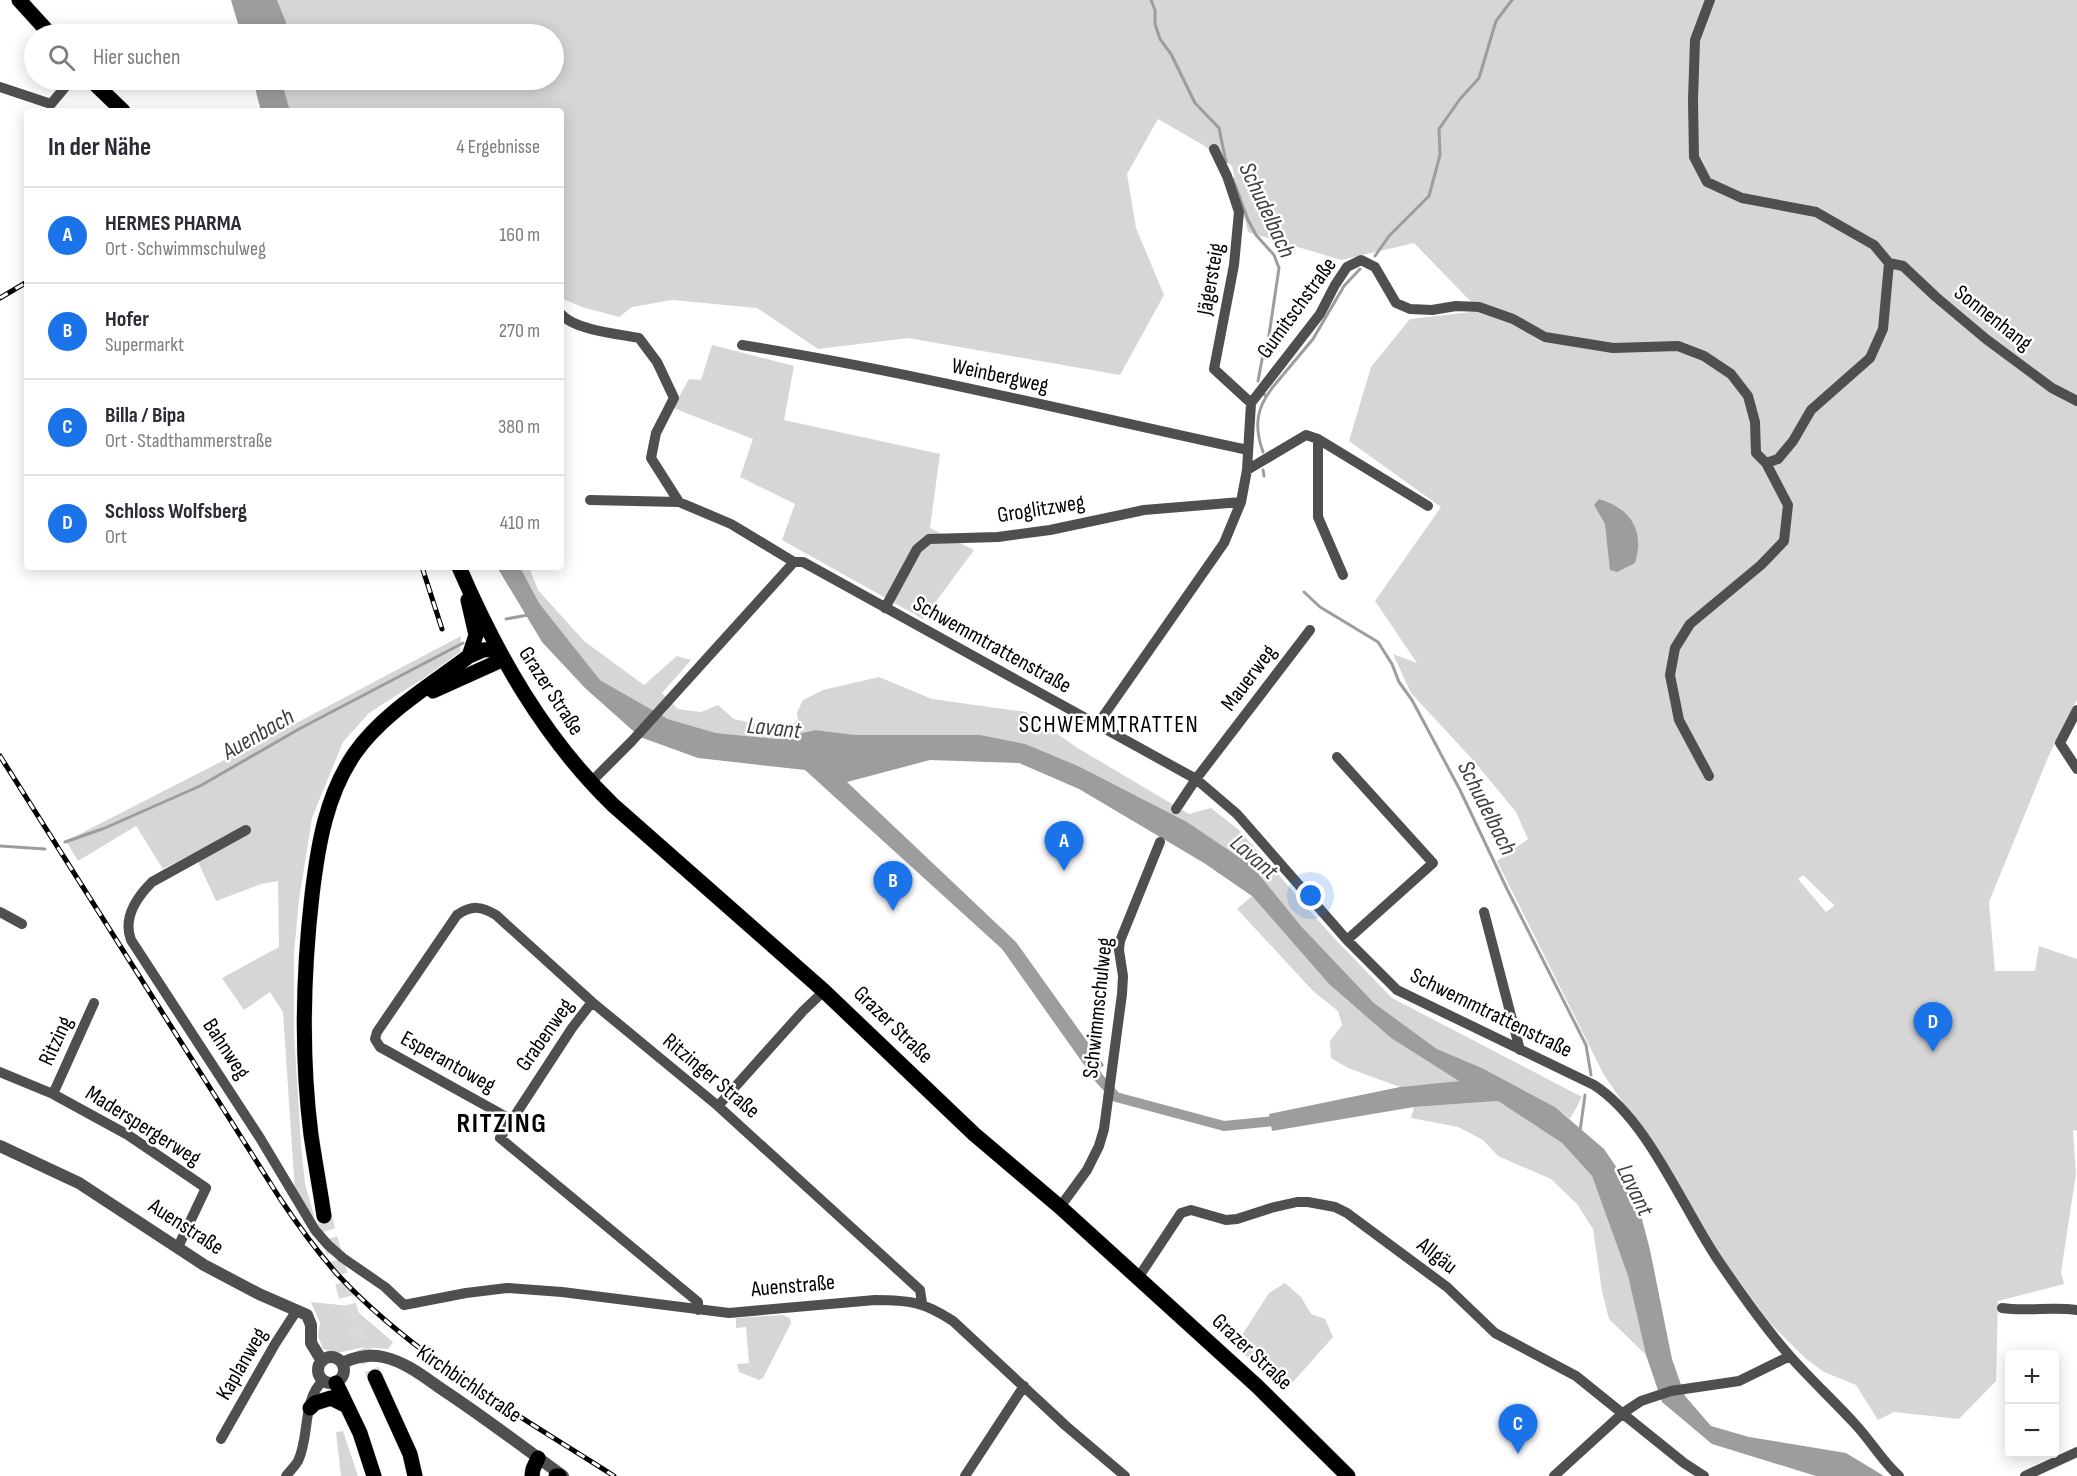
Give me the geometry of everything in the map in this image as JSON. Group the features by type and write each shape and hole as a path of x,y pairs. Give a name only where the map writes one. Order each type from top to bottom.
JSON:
{"main road":[{"path":"19,0 41,24"},
{"path":"101,90 120,108"},
{"path":"460,570 476,635 469,656"},
{"name":"Grazer Straße","path":"460,570 500,654 549,731 590,783 825,991 974,1134 1060,1207 1257,1386 1348,1476"},
{"path":"324,1216 311,1134 305,1050 306,951 316,863 328,808 342,772 378,725 469,656 483,650 500,654"},
{"path":"408,702 500,654"},
{"path":"375,1377 410,1454 415,1476"},
{"path":"330,1382 360,1433 374,1476"},
{"path":"310,1408 315,1403 332,1398 338,1399 345,1405"},
{"path":"410,1454 427,1476"},
{"path":"532,1476 538,1458"}],"street":[{"path":"1709,776 1679,720 1670,675 1675,648 1690,624 1746,578 1784,541 1788,505 1766,463 1778,459 1793,441 1811,410 1870,358 1883,328 1889,263 1874,245 1816,212 1742,198 1707,182 1694,157 1693,100 1695,40 1710,0"},
{"path":"0,87 51,104 63,90"},
{"name":"Jägersteig","path":"1214,149 1227,176 1239,212 1234,266 1214,369 1251,403"},
{"name":"Gumitschstraße","path":"1251,403 1320,314 1347,267 1361,260 1375,267 1396,303 1410,309 1479,307 1513,319 1545,337 1613,348 1678,346 1704,356 1731,374 1748,396 1755,422 1756,453 1766,463"},
{"name":"Sonnenhang","path":"1889,263 1903,266 1986,339 2052,388 2077,401"},
{"path":"564,318 598,330 639,338 657,362 674,398 656,433 651,458 679,502"},
{"name":"Weinbergweg","path":"742,345 991,393 1248,450"},
{"path":"1097,725 1224,543 1240,502 1247,470 1251,403"},
{"path":"1247,470 1306,435 1318,439 1428,506"},
{"path":"1318,439 1318,517 1343,575"},
{"path":"590,500 679,502"},
{"name":"Schwemmtrattenstraße","path":"679,502 731,524 794,562 803,562 1196,779 1238,814 1347,940 1397,990 1594,1085 1611,1096 1624,1110 1751,1307 1790,1356 1819,1384 1861,1431 1887,1465 1899,1476"},
{"name":"Groglitzweg","path":"885,608 917,549 929,539 998,537 1050,530 1144,510 1240,502"},
{"path":"590,783 632,741 794,562"},
{"name":"Mauerweg","path":"1196,779 1310,630"},
{"path":"2077,710 2060,743 2077,769"},
{"path":"1337,758 1433,863 1347,940"},
{"path":"1176,808 1196,779"},
{"name":"Bahnweg","path":"246,830 152,882 143,891 131,913 128,931 131,940 260,1138 315,1230 343,1258 386,1287 404,1305"},
{"name":"Schwimmschulweg","path":"1060,1207 1087,1170 1099,1146 1108,1103 1123,985 1120,941 1160,842"},
{"name":"Ritzinger Straße","path":"457,915 467,908 476,907 486,908 496,915 592,1002 718,1107 920,1290 921,1303"},
{"path":"0,912 22,924"},
{"path":"1484,912 1520,1050"},
{"name":"Esperantoweg","path":"457,915 382,1023 375,1039 380,1047 512,1120 500,1138 698,1302 698,1310"},
{"path":"718,1107 803,1011 825,991"},
{"name":"Grabenweg","path":"512,1120 572,1028 592,1002"},
{"name":"Ritzing","path":"53,1094 94,1003"},
{"name":"Maderspergerweg","path":"0,1072 53,1094 128,1135 206,1188 178,1247"},
{"name":"Auenstraße","path":"0,1146 79,1183 204,1265 259,1294 297,1310"},
{"name":"Allgäu","path":"1138,1278 1185,1210 1226,1220 1297,1202 1335,1207 1347,1213 1447,1287 1496,1333 1576,1376 1684,1463 1704,1476"},
{"name":"Auenstraße","path":"404,1305 507,1288 532,1288 729,1313 875,1300 921,1303 953,1321 1066,1426 1125,1476"},
{"path":"2002,1308 2077,1310"},
{"path":"297,1310 307,1314 310,1319 311,1343 322,1361 319,1373 330,1382"},
{"name":"Kaplanweg","path":"221,1439 297,1310"},
{"name":"Kirchbichlstraße","path":"342,1363 370,1356 393,1360 410,1367 494,1423 559,1476"},
{"path":"1554,1476 1623,1413 1641,1401 1671,1391 1739,1381 1790,1356"},
{"path":"286,1476 297,1461 316,1391 343,1376 342,1363 334,1358 322,1361"},
{"path":"965,1476 1024,1386"},
{"path":"2025,1476 2077,1452"}],"shaded area":[{"path":"231,0 277,0 286,22 286,24 238,24"},
{"path":"277,0 2077,0 2077,700 2049,755 1989,902 1995,971 2035,971 2039,946 2077,959 2077,1130 2073,1131 2076,1174 2061,1272 2064,1284 1998,1301 1996,1381 1959,1419 1894,1412 1878,1420 1856,1385 1824,1372 1805,1358 1770,1323 1716,1250 1663,1161 1604,1075 1497,861 1528,839 1516,812 1473,760 1411,693 1393,654 1417,663 1375,601 1441,507 1349,441 1371,367 1410,319 1480,311 1414,243 1341,260 1248,232 1232,166 1203,145 1158,119 1127,174 1136,228 1164,295 1120,375 908,338 818,349 757,308 672,300 632,307 619,317 582,307 564,299 564,108 289,108 283,90 564,90 564,24 286,24","holes":["1803,875 1834,906 1826,912 1798,879"]},
{"path":"256,90 284,90 289,108 260,108"},
{"path":"712,345 794,366 784,420 940,454 930,528 974,550 923,619 782,540 795,504 740,477 753,439 673,408 689,379 701,380"},
{"path":"1599,499 1610,503 1627,515 1636,531 1638,551 1635,563 1617,572 1610,570 1605,524 1594,505"},
{"path":"499,570 522,570 539,603 600,680 668,719 716,733 777,739 815,730 855,735 980,735 1025,744 1078,766 1187,822 1252,866 1301,926 1374,1003 1437,1049 1482,1068 1555,1107 1604,1149 1636,1196 1650,1250 1672,1359 1685,1396 1711,1426 1749,1437 1846,1453 1884,1476 1816,1476 1712,1444 1662,1402 1646,1355 1628,1276 1592,1176 1562,1143 1498,1101 1414,1107 1272,1131 1269,1114 1400,1087 1459,1081 1391,1038 1329,984 1252,896 1204,863 1079,789 1019,763 930,760 847,782 1016,942 1104,1065 1092,1076 1002,949 805,770 698,758 640,737 585,688 542,642"},
{"path":"522,570 530,570 538,590 584,641 644,685 677,656 691,660 662,693 678,709 701,712 718,705 734,719 784,730 798,720 797,712 803,700 823,690 879,677 932,699 1026,712 1076,747 1189,814 1211,808 1239,830 1333,937 1392,998 1582,1097 1570,1119 1555,1107 1482,1068 1437,1049 1374,1003 1301,926 1252,866 1078,766 815,730 778,739 716,733 668,719 600,680 539,603"},
{"path":"461,636 460,652 369,713 343,742 312,818 299,900 294,953 294,1032 305,1184 315,1219 295,1192 283,1012 270,992 244,1010 222,978 279,947 278,881 261,884 216,901 194,853 163,869 136,826 78,861 66,841"},
{"path":"1252,896 1329,984 1391,1038 1460,1081 1400,1087 1348,1068 1331,1058 1330,1041 1342,1025 1338,1011 1313,991 1237,909"},
{"path":"1498,1101 1562,1143 1592,1176 1628,1276 1646,1355 1609,1319 1602,1291 1593,1229 1577,1204 1551,1179 1498,1156 1483,1140 1458,1127 1411,1118 1414,1107"},
{"path":"1285,1283 1301,1297 1311,1314 1325,1319 1333,1337 1285,1391 1235,1346 1269,1293"},
{"path":"311,1302 351,1306 393,1342 388,1349 365,1347 337,1353 323,1349 318,1336 320,1323"},
{"path":"783,1315 790,1318 791,1323 763,1378 759,1380 739,1372 737,1364 749,1363 746,1327 736,1328 736,1318"},
{"path":"343,1431 358,1476 341,1476 336,1432"}],"waterway":[{"name":"Schudelbach","path":"1151,0 1160,39 1171,54 1195,103 1219,128 1226,162"},
{"path":"1375,256 1389,236 1429,196 1440,155 1439,129 1460,99 1479,78 1496,21 1512,0"},
{"name":"Schudelbach","path":"1233,179 1248,220 1256,235 1274,255 1279,268 1268,342 1264,349 1258,381"},
{"path":"1266,397 1313,339 1344,286 1360,269"},
{"name":"Schudelbach","path":"1263,392 1266,397 1260,410 1258,424 1263,452"},
{"name":"Schudelbach","path":"1263,470 1264,476"},
{"name":"Schudelbach","path":"1304,592 1320,607 1378,642 1392,664 1399,682 1412,700 1460,790 1586,1045 1591,1075"},
{"name":"Auenbach","path":"506,619 528,615"},
{"name":"Auenbach","path":"65,842 105,828 200,786 299,729 463,643"},
{"name":"Auenbach","path":"0,846 45,849"},
{"path":"1088,1060 1098,1077 1116,1097 1224,1126 1284,1120"},
{"name":"Schudelbach","path":"1580,1131 1585,1095"}],"tunnel":[{"path":"324,1216 355,1328 375,1377"}],"railway":[{"path":"0,298 24,284"},
{"path":"423,570 442,629"},
{"path":"0,756 279,1197 329,1265 367,1304 434,1359 469,1384 614,1476"}],"place":[{"name":"HERMES PHARMA","path":"1064,871"},
{"name":"Hofer","path":"893,911"},
{"name":"Schloss Wolfsberg","path":"1933,1052"},
{"name":"Billa / Bipa","path":"1518,1454"}],"district":[{"name":"SCHWEMMTRATTEN","path":"1109,724"},
{"name":"RITZING","path":"502,1123"}],"water label":[{"name":"Lavant","path":"774,728"},
{"name":"Lavant","path":"1254,857"},
{"name":"Lavant","path":"1635,1190"}]}
